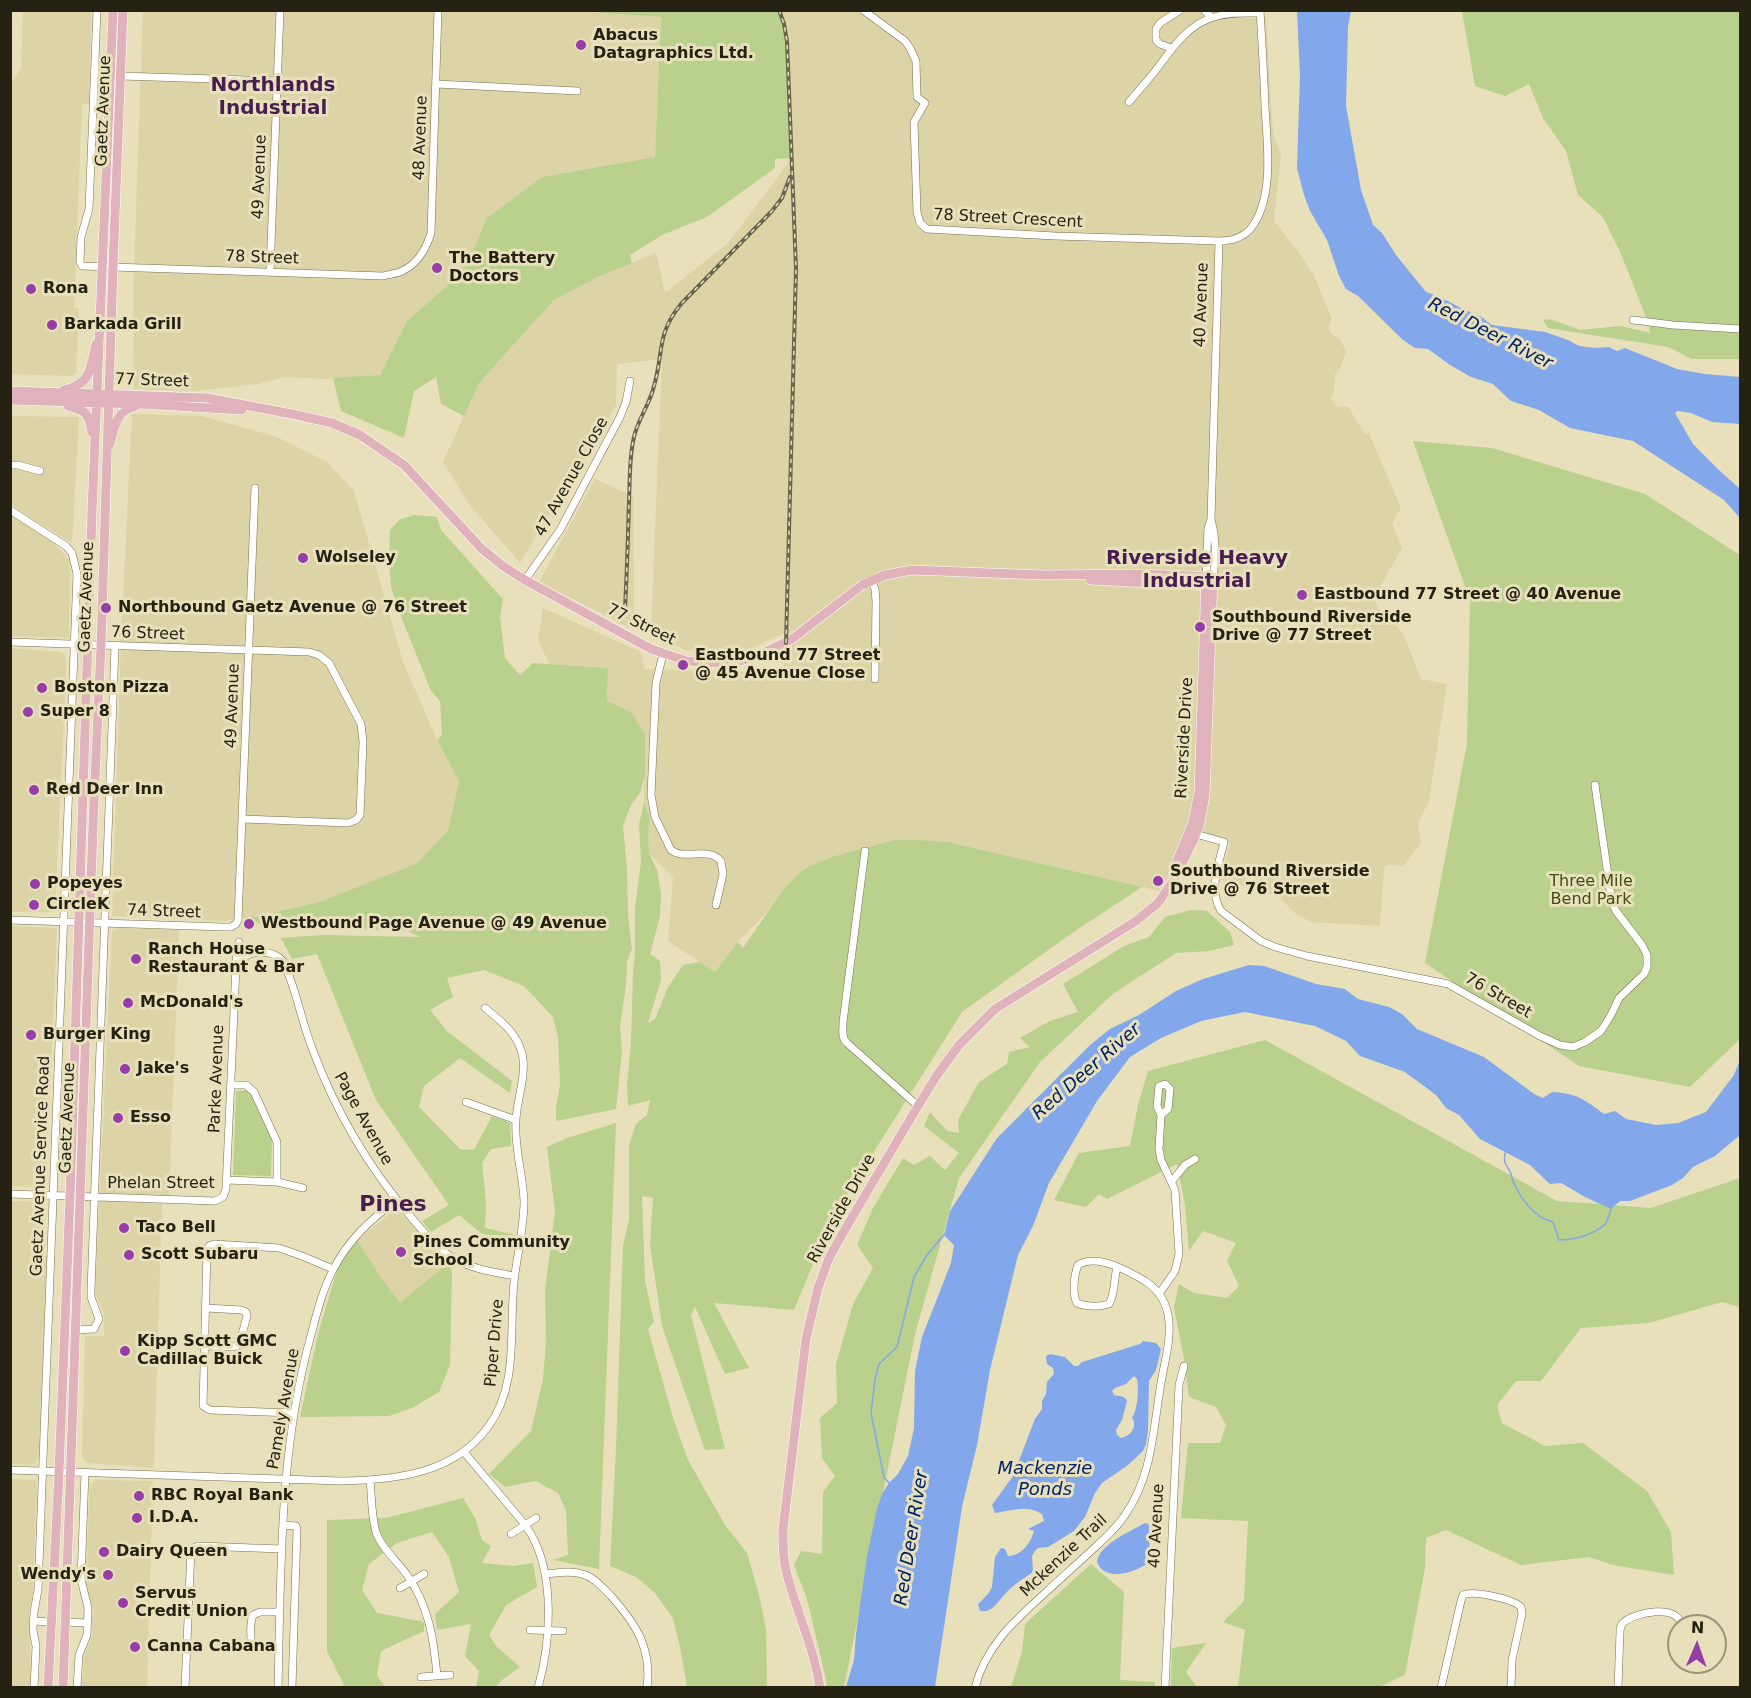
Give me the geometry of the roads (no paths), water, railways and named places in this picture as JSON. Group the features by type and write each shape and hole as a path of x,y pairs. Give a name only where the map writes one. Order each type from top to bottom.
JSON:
{"main road":[{"name":"Gaetz Avenue","path":"63,1688 75,1330 80,922 93,484 103,398 114,10"},
{"name":"Gaetz Avenue","path":"48,1688 90,923 106,456 101,327 108,267 121,76 123,10"},
{"path":"50,392 75,387 83,382 87,376 101,327"},
{"name":"77 Street","path":"10,391 50,392 141,404 292,414"},
{"name":"77 Street","path":"10,400 42,402 103,398 207,398 332,423 360,435 404,465 482,549 502,566 663,654 686,661 732,662 757,656 792,639 853,591 871,580 896,572 912,570 1055,576 1081,574 1209,581"},
{"path":"42,402 78,409 87,415 91,424 95,452"},
{"path":"106,456 121,413 141,404"},
{"path":"93,484 98,505 98,521 104,524"},
{"name":"Riverside Drive","path":"820,1688 818,1672 789,1582 783,1551 785,1509 806,1339 818,1288 829,1258 844,1231 937,1075 960,1044 995,1009 1136,921 1172,872 1193,833 1199,792 1209,581"},
{"path":"48,1661 53,1675 54,1688"}],"street":[{"name":"Gaetz Avenue","path":"97,10 89,209 81,237 80,262 82,266 108,267"},
{"name":"49 Avenue","path":"270,272 280,10"},
{"name":"48 Avenue","path":"416,262 427,245 431,233 438,10"},
{"name":"78 Street Crescent","path":"863,10 905,41 916,61 917,97 925,103 914,122 917,212 920,223 927,229 1219,241"},
{"path":"1171,48 1156,40 1156,28 1180,10"},
{"path":"1204,10 1211,17"},
{"path":"1129,102 1188,30 1211,17 1260,12"},
{"name":"40 Avenue","path":"1209,581 1215,559 1211,519 1219,241 1236,239 1254,224 1259,214 1267,174 1260,12"},
{"path":"121,76 277,81"},
{"path":"436,84 577,91"},
{"name":"78 Street","path":"108,267 383,276 402,272 416,262"},
{"path":"1633,320 1740,329"},
{"name":"47 Avenue Close","path":"525,580 560,530 620,417 630,381"},
{"path":"10,465 40,471"},
{"name":"49 Avenue","path":"237,924 255,488"},
{"name":"Gaetz Avenue Service Road","path":"10,510 60,541 72,554 77,573 38,1592 33,1621 36,1646 34,1688"},
{"path":"871,580 875,589 876,601 875,679"},
{"name":"76 Street","path":"10,642 309,652 319,654 327,660 359,719 363,736 360,815 356,820 348,823 243,819"},
{"path":"75,1330 94,1329 99,1318 91,1297 91,1290 115,646"},
{"path":"663,654 655,695 652,809 668,846 675,853 714,855 721,861 723,874 716,905"},
{"name":"76 Street","path":"1193,833 1224,842 1214,890 1217,904 1221,911 1261,941 1292,952 1448,984 1540,1036 1560,1045 1573,1047 1601,1031 1619,998 1644,974 1648,963 1642,945 1612,903 1595,785"},
{"path":"865,851 843,1035 847,1043 918,1106"},
{"name":"74 Street","path":"10,920 223,927 237,924"},
{"name":"Parke Avenue","path":"227,1180 236,965 239,942"},
{"name":"Page Avenue","path":"236,965 244,957 261,952 274,954 283,961 308,1038 326,1083 356,1140 397,1200 430,1239 450,1256 477,1269 515,1276"},
{"name":"Piper Drive","path":"10,1470 341,1481 370,1480 403,1476 433,1468 452,1460 478,1440 490,1425 504,1397 509,1375 515,1276 524,1204 517,1154 516,1120 523,1070 521,1052 508,1027 485,1008"},
{"path":"231,1085 246,1085 254,1092 277,1142 277,1182"},
{"path":"466,1102 516,1120"},
{"path":"1117,1267 1109,1304 1082,1305 1076,1301 1076,1270 1079,1264 1093,1261 1117,1267 1145,1281 1159,1294 1173,1276 1178,1260 1176,1199 1172,1181 1160,1155 1161,1115"},
{"path":"1172,1181 1185,1165 1195,1159"},
{"path":"227,1180 277,1182 303,1188"},
{"name":"Phelan Street","path":"10,1194 218,1201 225,1195 227,1180"},
{"name":"Pamely Avenue","path":"278,1688 285,1479 293,1413 310,1337 322,1295 333,1269 361,1230 397,1200"},
{"path":"293,1413 206,1409 202,1403 207,1250 211,1245 279,1248 333,1269"},
{"name":"Mckenzie Trail","path":"975,1688 987,1655 1004,1631 1110,1534 1136,1498 1153,1445 1156,1413 1168,1348 1169,1318 1159,1294"},
{"path":"204,1347 237,1346 241,1341 247,1318 243,1310 206,1308"},
{"name":"40 Avenue","path":"1165,1688 1179,1385 1184,1366"},
{"path":"464,1452 524,1525 537,1545 545,1574 547,1598 547,1631 538,1688"},
{"path":"77,1688 79,1655 86,1638 87,1623 87,1603 81,1579 85,1473"},
{"path":"370,1480 378,1535 384,1548 411,1581 422,1600 431,1628 437,1676"},
{"path":"510,1534 536,1518"},
{"path":"283,1525 296,1526 297,1530 292,1688"},
{"path":"185,1688 191,1549 196,1546 282,1549"},
{"path":"545,1574 570,1572 585,1575 598,1584 626,1613 640,1635 646,1654 647,1688"},
{"path":"400,1588 424,1574"},
{"path":"1441,1688 1461,1600 1464,1595 1471,1593 1514,1602 1521,1607 1522,1614 1512,1663 1511,1688"},
{"path":"279,1649 256,1648 251,1641 253,1615 260,1612 280,1612"},
{"path":"1618,1688 1620,1629 1624,1622 1643,1614 1660,1612 1675,1614"},
{"path":"33,1621 51,1622"},
{"path":"65,1622 87,1623"},
{"path":"530,1630 563,1632"},
{"path":"421,1677 450,1675"}],"water":[{"name":"Red Deer River","path":"1297,11 1351,11 1348,26 1346,106 1361,190 1373,225 1382,233 1396,255 1426,292 1480,316 1492,325 1545,332 1579,346 1609,347 1617,351 1625,348 1677,369 1740,377 1740,424 1712,422 1691,413 1678,411 1675,413 1693,444 1740,489 1740,518 1724,500 1633,441 1570,428 1539,410 1511,401 1493,384 1471,377 1428,349 1415,348 1403,340 1358,296 1346,289 1339,276 1327,240 1310,211 1297,168 1300,76"},
{"name":"Red Deer River","path":"1249,965 1264,966 1316,984 1345,989 1358,999 1389,1007 1402,1014 1417,1029 1484,1057 1534,1094 1543,1098 1552,1092 1568,1094 1586,1101 1604,1114 1615,1111 1626,1119 1656,1125 1678,1123 1706,1112 1734,1075 1740,1060 1740,1135 1715,1156 1693,1167 1683,1178 1672,1185 1630,1201 1620,1201 1611,1209 1561,1183 1550,1184 1530,1165 1480,1139 1459,1115 1446,1108 1436,1095 1405,1072 1360,1056 1346,1041 1315,1026 1245,1012 1201,1021 1161,1038 1130,1057 1097,1101 1049,1183 1033,1226 1018,1255 990,1370 977,1445 962,1507 935,1687 846,1687 854,1660 867,1556 877,1509 882,1494 898,1474 908,1456 914,1428 915,1371 922,1337 951,1263 954,1245 944,1235 950,1211 997,1138 1090,1045 1110,1029 1139,1015 1176,991 1203,979"},
{"name":"Mackenzie Ponds","path":"1143,1341 1156,1343 1161,1349 1156,1370 1149,1381 1148,1430 1143,1451 1128,1465 1102,1483 1085,1517 1074,1531 1048,1547 1038,1548 1035,1551 1032,1556 1033,1572 1012,1587 995,1606 980,1611 978,1604 992,1587 995,1557 1001,1548 1005,1549 1008,1556 1017,1554 1025,1548 1033,1536 1034,1531 1028,1529 1044,1521 1042,1514 1030,1509 995,1513 992,1505 1013,1476 1035,1419 1042,1409 1047,1382 1054,1374 1053,1368 1047,1364 1046,1356 1050,1354 1065,1357 1074,1366 1078,1366 1082,1362 1140,1344","holes":["1134,1376 1137,1379 1138,1399 1132,1418 1134,1427 1128,1435 1121,1438 1117,1435 1116,1430 1122,1420 1127,1401 1124,1397 1114,1395 1112,1391 1126,1384"]},
{"path":"1143,1524 1149,1525 1150,1562 1121,1574 1107,1572 1101,1568 1097,1562 1103,1550"}],"waterway":[{"path":"1505,1153 1505,1162 1521,1195 1529,1207 1546,1220 1553,1222 1559,1240 1578,1238 1596,1231 1606,1223 1611,1209"},
{"path":"889,1483 884,1477 871,1414 875,1379 879,1364 897,1347 914,1277 927,1255 944,1235"}],"railway":[{"path":"779,10 787,41 796,269 786,643"},
{"path":"625,608 632,445 638,424 652,393 664,334 681,304 772,211 782,198 790,177"}],"place":[{"name":"Abacus Datagraphics Ltd.","path":"581,45"},
{"name":"The Battery Doctors","path":"437,268"},
{"name":"Rona","path":"31,289"},
{"name":"Barkada Grill","path":"52,325"},
{"name":"Wolseley","path":"303,558"},
{"name":"Eastbound 77 Street @ 40 Avenue","path":"1302,595"},
{"name":"Northbound Gaetz Avenue @ 76 Street","path":"106,608"},
{"name":"Southbound Riverside Drive @ 77 Street","path":"1200,627"},
{"name":"Eastbound 77 Street @ 45 Avenue Close","path":"683,665"},
{"name":"Boston Pizza","path":"42,688"},
{"name":"Super 8","path":"28,712"},
{"name":"Red Deer Inn","path":"34,790"},
{"name":"Southbound Riverside Drive @ 76 Street","path":"1158,881"},
{"name":"Popeyes","path":"35,884"},
{"name":"CircleK","path":"34,905"},
{"name":"Westbound Page Avenue @ 49 Avenue","path":"249,924"},
{"name":"Ranch House Restaurant & Bar","path":"136,959"},
{"name":"McDonald's","path":"128,1003"},
{"name":"Burger King","path":"31,1035"},
{"name":"Jake's","path":"125,1069"},
{"name":"Esso","path":"118,1118"},
{"name":"Taco Bell","path":"124,1228"},
{"name":"Pines Community School","path":"401,1252"},
{"name":"Scott Subaru","path":"129,1255"},
{"name":"Kipp Scott GMC Cadillac Buick","path":"125,1351"},
{"name":"RBC Royal Bank","path":"139,1496"},
{"name":"I.D.A.","path":"137,1518"},
{"name":"Dairy Queen","path":"104,1552"},
{"name":"Wendy's","path":"108,1575"},
{"name":"Servus Credit Union","path":"123,1603"},
{"name":"Canna Cabana","path":"135,1647"}],"district":[{"name":"Northlands Industrial","path":"273,98"},
{"name":"Riverside Heavy Industrial","path":"1197,570"},
{"name":"Pines","path":"393,1205"}],"park label":[{"name":"Three Mile Bend Park","path":"1591,891"}]}
